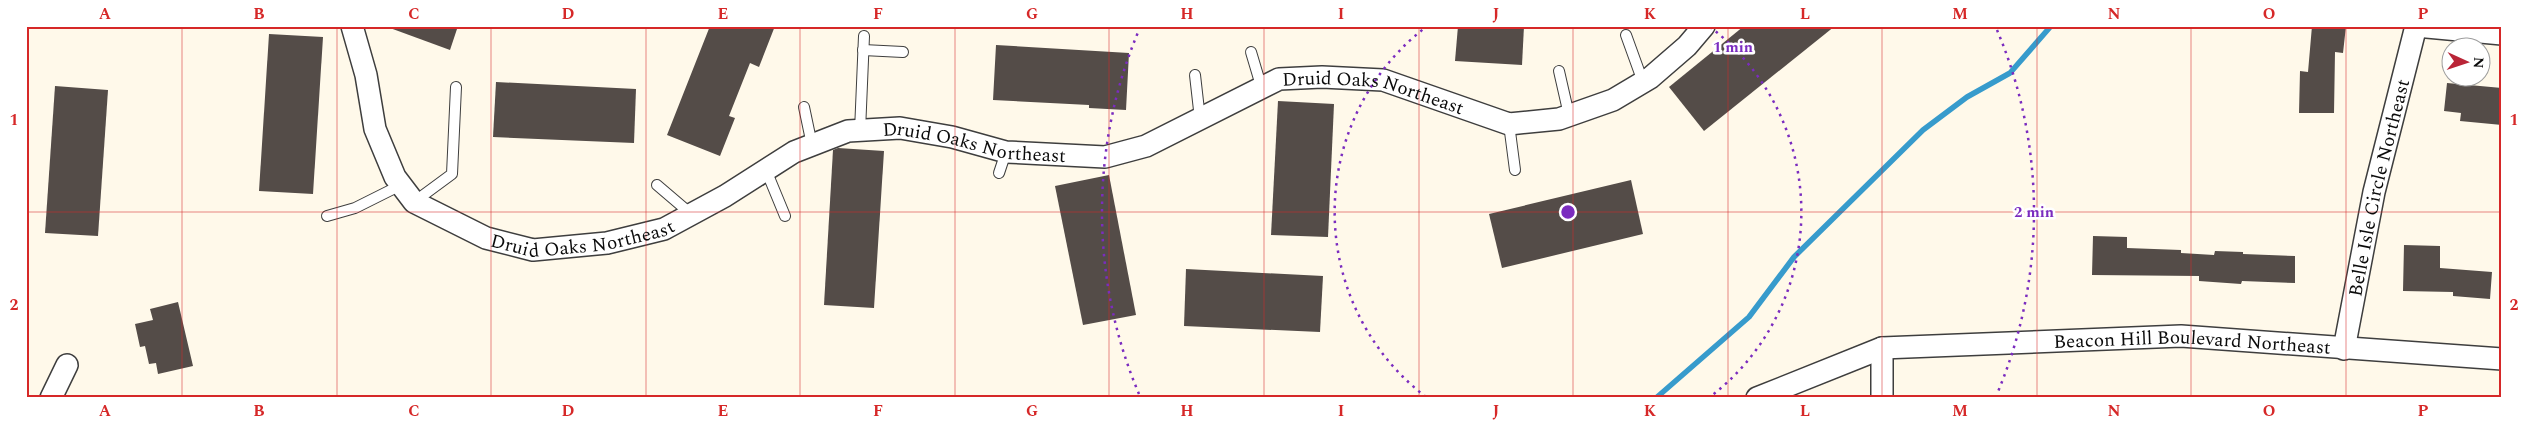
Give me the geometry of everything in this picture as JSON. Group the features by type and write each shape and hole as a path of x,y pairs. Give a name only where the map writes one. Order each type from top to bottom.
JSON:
{"street":[{"name":"Druid Oaks Northeast","path":"352,26 366,75 375,129 395,177 414,202 486,238 533,250 607,243 664,229 794,152 848,131 900,128 952,137 1006,152 1105,157 1146,146 1280,80 1322,77 1383,80 1509,124 1559,119 1613,100 1643,82 1687,46 1704,26"},
{"path":"2416,26 2502,34"},
{"name":"Belle Isle Circle Northeast","path":"2344,349 2374,192 2416,26"},
{"name":"Beacon Hill Boulevard Northeast","path":"1757,398 1882,348 2181,336 2502,359"},
{"path":"1882,348 1882,398"},
{"path":"51,398 67,365"}],"lane":[{"path":"1626,35 1643,82"},
{"path":"860,131 864,36"},
{"path":"864,50 903,52"},
{"path":"1252,52 1262,88"},
{"path":"1559,71 1569,116"},
{"path":"1195,75 1200,119"},
{"path":"414,202 452,174 456,87"},
{"path":"804,107 812,145"},
{"path":"1509,124 1515,170"},
{"path":"999,172 1006,152"},
{"path":"766,170 785,216"},
{"path":"657,184 692,214"},
{"path":"328,216 355,208 401,185"}],"building":[{"path":"390,26 458,26 450,50 390,28"},
{"path":"710,26 775,26 759,67 750,63 729,116 735,118 720,156 667,135"},
{"path":"1458,26 1524,26 1522,65 1455,61"},
{"path":"1744,26 1835,26 1704,131 1669,87"},
{"path":"2312,26 2346,26 2343,53 2335,52 2334,113 2299,113 2300,71 2308,72"},
{"path":"269,34 323,37 313,194 259,191"},
{"path":"996,45 1129,53 1126,110 1089,108 1089,105 993,100"},
{"path":"496,82 636,89 634,143 493,137"},
{"path":"55,86 108,90 98,236 45,233"},
{"path":"2446,88 2502,88 2502,125 2460,121 2461,113 2444,111"},
{"path":"1278,101 1334,104 1328,237 1271,235"},
{"path":"838,148 884,151 874,308 824,305 833,150"},
{"path":"1109,175 1136,315 1083,325 1055,186"},
{"path":"1631,180 1643,234 1502,268 1489,214"},
{"path":"2093,236 2127,237 2127,248 2181,250 2181,253 2214,255 2215,251 2295,256 2295,283 2242,281 2241,284 2199,281 2199,276 2092,275"},
{"path":"2404,245 2440,246 2440,268 2492,272 2490,299 2453,296 2453,292 2403,291"},
{"path":"1186,269 1323,276 1320,332 1184,326"},
{"path":"178,302 193,366 158,374 156,363 149,364 145,346 140,347 135,324 153,320 150,309"}],"waterway":[{"path":"1656,398 1749,317 1794,257 1923,130 1967,97 2010,73 2051,26"}]}
